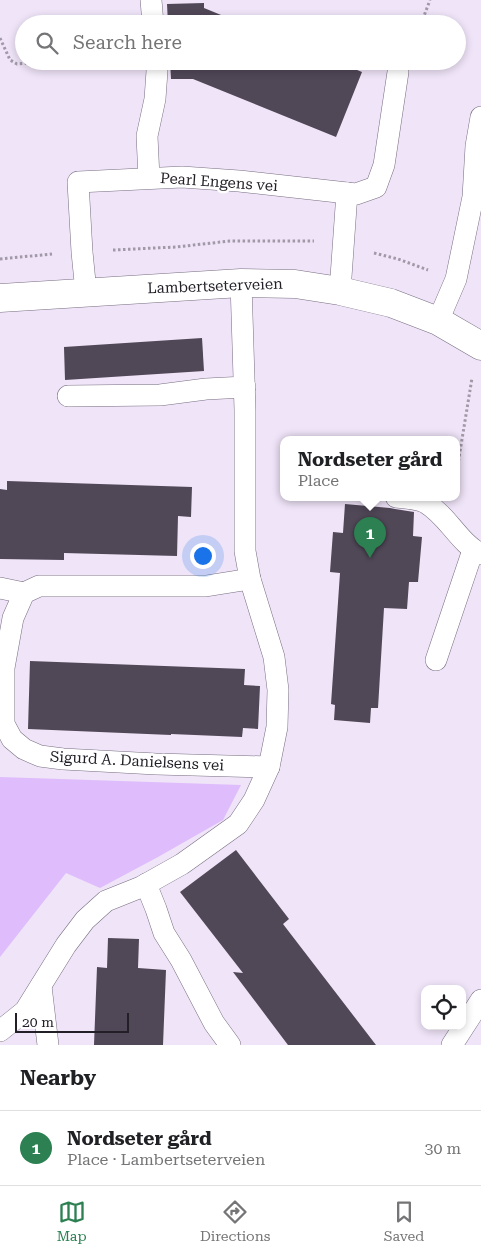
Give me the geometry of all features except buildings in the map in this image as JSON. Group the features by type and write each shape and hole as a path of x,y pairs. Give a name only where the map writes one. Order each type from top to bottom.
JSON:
{"main road":[{"name":"Lambertseterveien","path":"0,298 241,283 295,284 340,291 391,303 438,321 481,346"}],"lane":[{"path":"152,0 153,15"},
{"name":"Pearl Engens vei","path":"157,70 155,99 147,136 149,178 182,177 230,180 356,194 376,187 384,165 398,72"},
{"path":"438,321 456,279 473,197 476,146 481,117"},
{"path":"86,292 78,182 149,178"},
{"path":"340,291 347,193"},
{"path":"0,1031 25,1011 66,945 85,920 106,901 141,888 182,864 238,824 254,800 270,766 277,727 278,690 274,657 250,579 245,551 245,387 241,283"},
{"path":"68,396 160,395 206,389 245,387"},
{"path":"421,501 439,514 477,552 436,660"},
{"path":"0,588 24,593 39,586 206,586 250,579"},
{"name":"Sigurd A. Danielsens vei","path":"24,593 13,618 4,668 4,724 12,739 24,749 40,756 63,759 156,764 270,766"},
{"path":"146,884 164,933 181,960 214,1023 230,1045"},
{"path":"41,986 48,1045"},
{"path":"452,1045 481,1000"}],"path":[{"path":"424,15 430,0"},
{"path":"0,38 10,60 15,63"},
{"path":"0,258 82,252"},
{"path":"460,452 473,373"}],"shaded area":[{"path":"0,777 241,785 223,820 100,888 66,873 0,957"}],"place":[{"name":"Nordseter gård","path":"370,558"}]}
